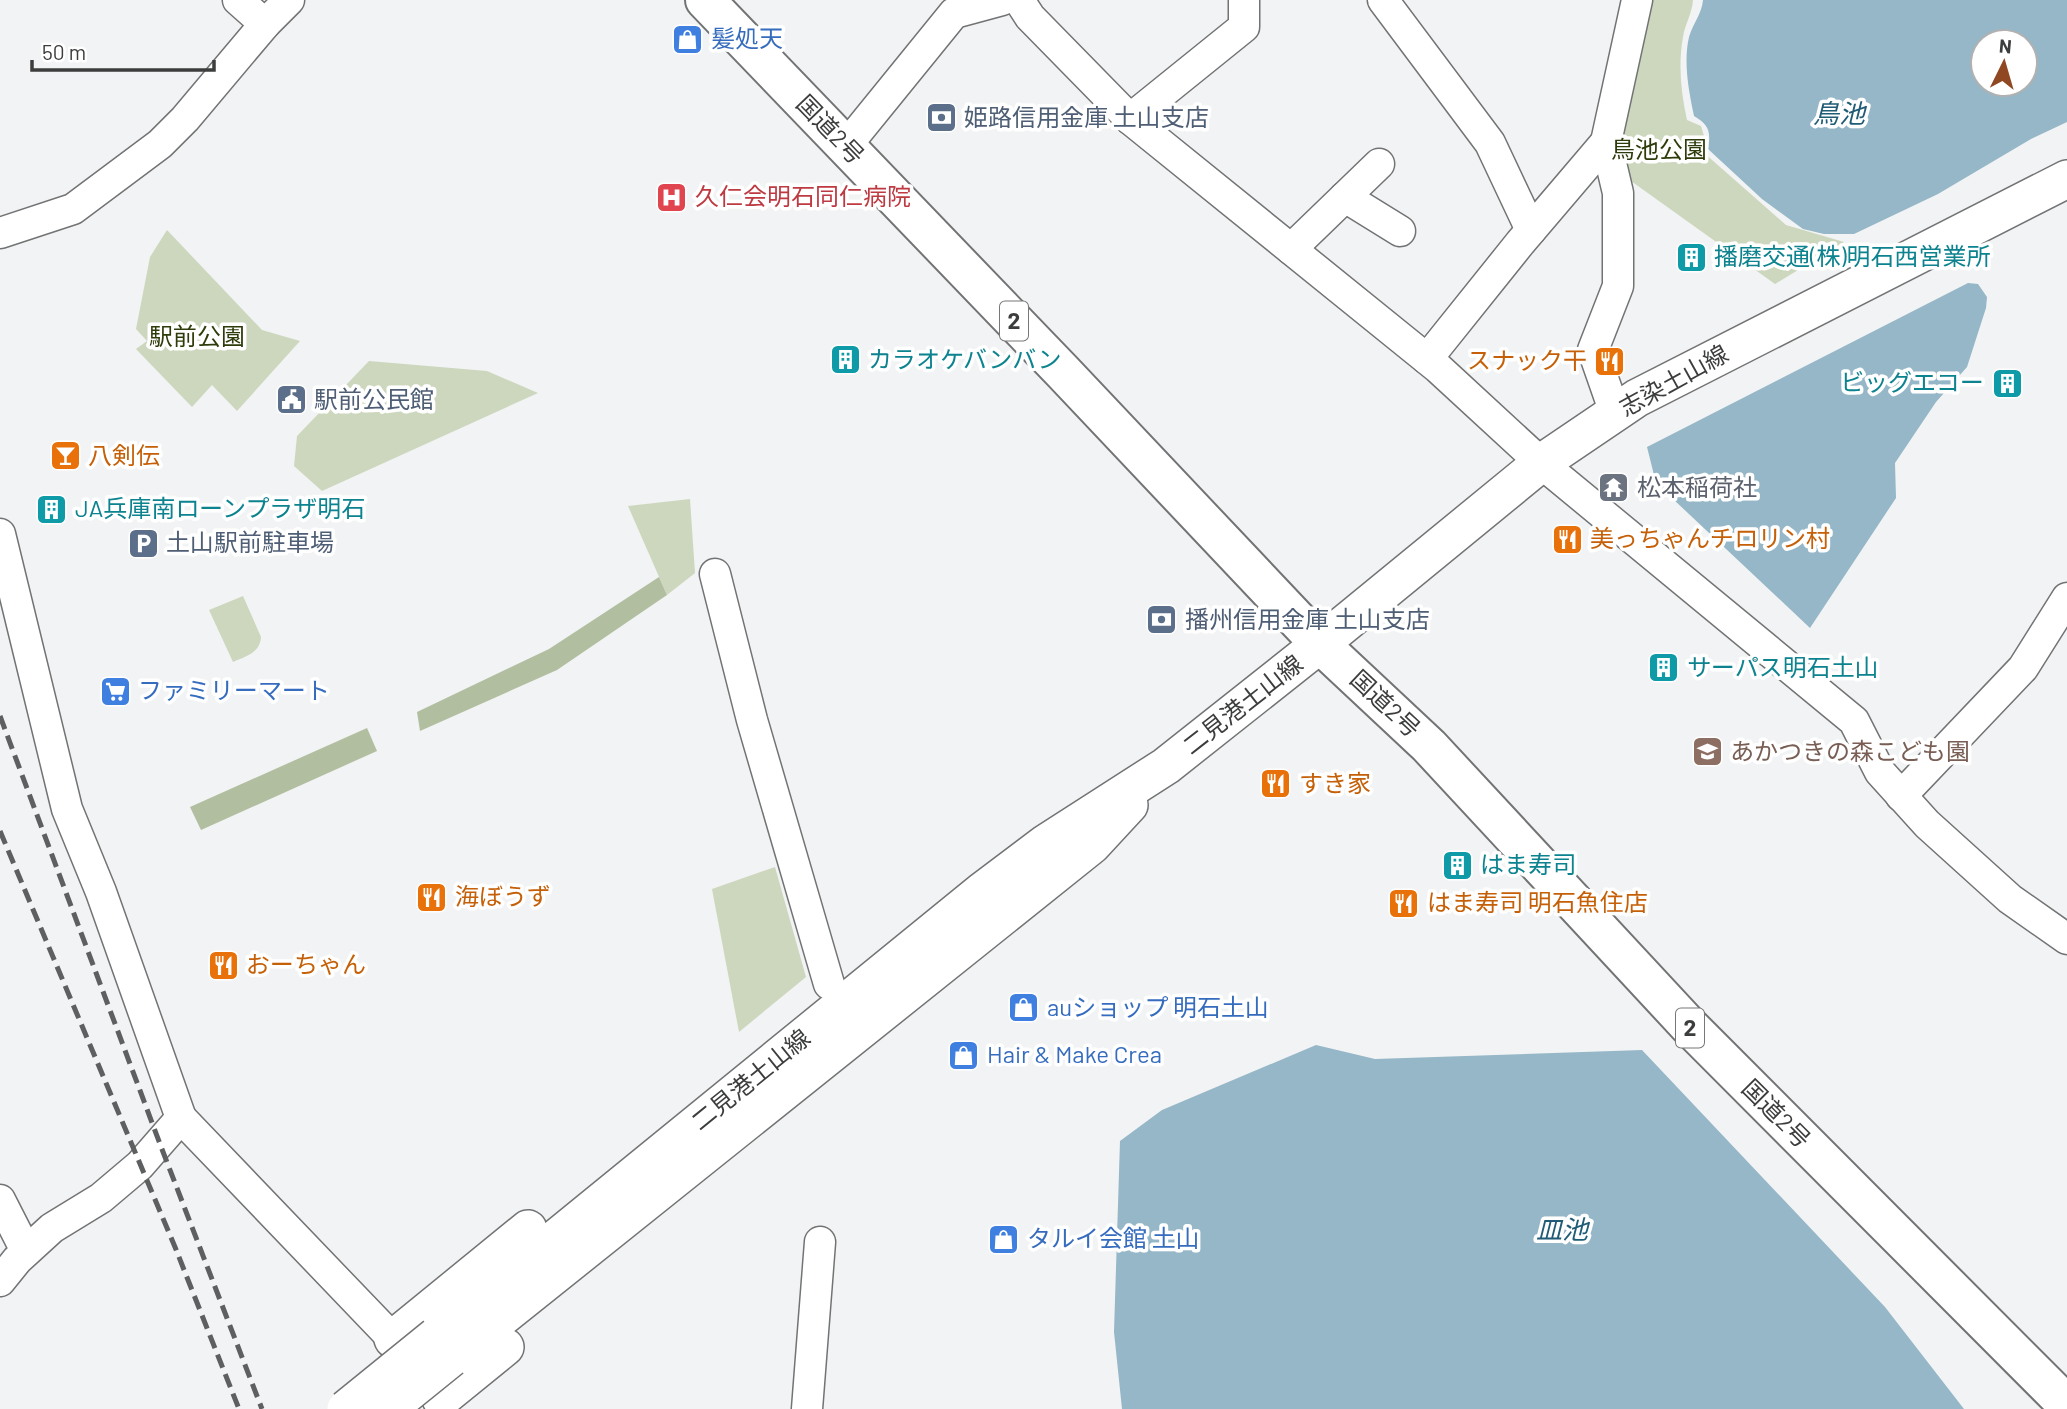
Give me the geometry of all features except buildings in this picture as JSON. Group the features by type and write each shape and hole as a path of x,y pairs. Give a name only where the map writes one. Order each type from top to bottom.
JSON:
{"highway":[{"name":"国道2号","path":"705,0 1320,644 1429,746 1689,1026 2067,1405"}],"main road":[{"name":"志染土山線","path":"1320,644 1541,463 1637,398 2067,179"},
{"name":"二見港土山線","path":"388,1409 444,1347 981,892 1046,842 1166,766 1320,644"},
{"name":"二見港土山線","path":"346,1409 444,1347 1092,845 1166,766"},
{"path":"393,1339 829,984 978,871 1046,842"},
{"path":"446,1404 994,948 1038,908 1092,845"}],"street":[{"path":"238,0 265,24"},
{"path":"0,233 73,209 160,144 185,120 265,24 289,0"},
{"path":"846,146 954,13 1002,0"},
{"path":"1019,0 1030,17 1130,120 1427,359 1541,463 1854,721 1880,772 1927,824 2010,899 2067,939"},
{"path":"1130,120 1244,27 1244,0"},
{"path":"1383,0 1490,143 1531,230"},
{"path":"1615,413 1593,350 1618,286 1618,193 1606,142 1637,0"},
{"path":"1427,359 1606,142"},
{"path":"1291,249 1379,164"},
{"path":"1345,197 1400,231"},
{"path":"0,534 67,809 101,892 181,1118 393,1339 446,1404"},
{"path":"715,574 752,720 829,984"},
{"path":"1901,796 2023,668 2067,598"},
{"path":"0,1281 26,1251 52,1228 101,1198 135,1170 181,1118"},
{"path":"0,1200 26,1251"},
{"path":"807,1409 820,1242"}],"green space":[{"name":"鳥池公園","path":"1644,0 1693,0 1683,37 1681,79 1687,120 1701,126 1704,136 1703,152 1786,225 1844,242 1775,284 1624,176 1613,142"},
{"name":"駅前公園","path":"167,230 262,330 300,341 237,411 212,385 192,407 136,349 147,341 136,329 150,257"},
{"path":"369,361 487,371 538,393 322,491 294,466 297,436"},
{"path":"690,499 695,573 667,595 628,506"},
{"path":"659,577 667,595 557,670 420,731 417,712 549,649"},
{"path":"243,596 261,637 255,650 233,662 209,610"},
{"path":"367,728 377,751 201,830 190,807"},
{"path":"775,867 806,977 739,1032 712,889"}],"water":[{"name":"鳥池","path":"1703,0 2067,0 2067,122 2031,139 1938,194 1854,234 1824,234 1803,229 1762,199 1708,149 1708,129 1694,116 1687,70 1689,37"},
{"path":"1968,283 1978,284 1987,297 1967,367 1936,402 1895,463 1896,498 1810,628 1656,483 1647,447"},
{"name":"皿池","path":"1316,1045 1375,1059 1642,1050 1885,1307 1964,1409 1122,1409 1114,1332 1120,1141 1162,1110"}],"railway":[{"path":"0,716 262,1409"},
{"path":"0,831 175,1247 239,1409"}],"place":[{"name":"髪処天","path":"688,39"},
{"name":"姫路信用金庫 土山支店","path":"941,118"},
{"name":"久仁会明石同仁病院","path":"672,197"},
{"name":"播磨交通(株)明石西営業所","path":"1691,257"},
{"name":"カラオケバンバン","path":"845,360"},
{"name":"スナック干","path":"1610,361"},
{"name":"ビッグエコー","path":"2007,383"},
{"name":"駅前公民館","path":"291,400"},
{"name":"八剣伝","path":"65,456"},
{"name":"松本稲荷社","path":"1614,488"},
{"name":"JA兵庫南ローンプラザ明石","path":"52,509"},
{"name":"美っちゃんチロリン村","path":"1567,539"},
{"name":"土山駅前駐車場","path":"143,543"},
{"name":"播州信用金庫 土山支店","path":"1162,620"},
{"name":"サーパス明石土山","path":"1664,668"},
{"name":"ファミリーマート","path":"115,691"},
{"name":"あかつきの森こども園","path":"1707,752"},
{"name":"すき家","path":"1276,784"},
{"name":"はま寿司","path":"1457,865"},
{"name":"海ぼうず","path":"432,897"},
{"name":"はま寿司 明石魚住店","path":"1404,903"},
{"name":"おーちゃん","path":"223,965"},
{"name":"auショップ 明石土山","path":"1024,1008"},
{"name":"Hair & Make Crea","path":"964,1055"},
{"name":"タルイ会館 土山","path":"1004,1239"}]}
